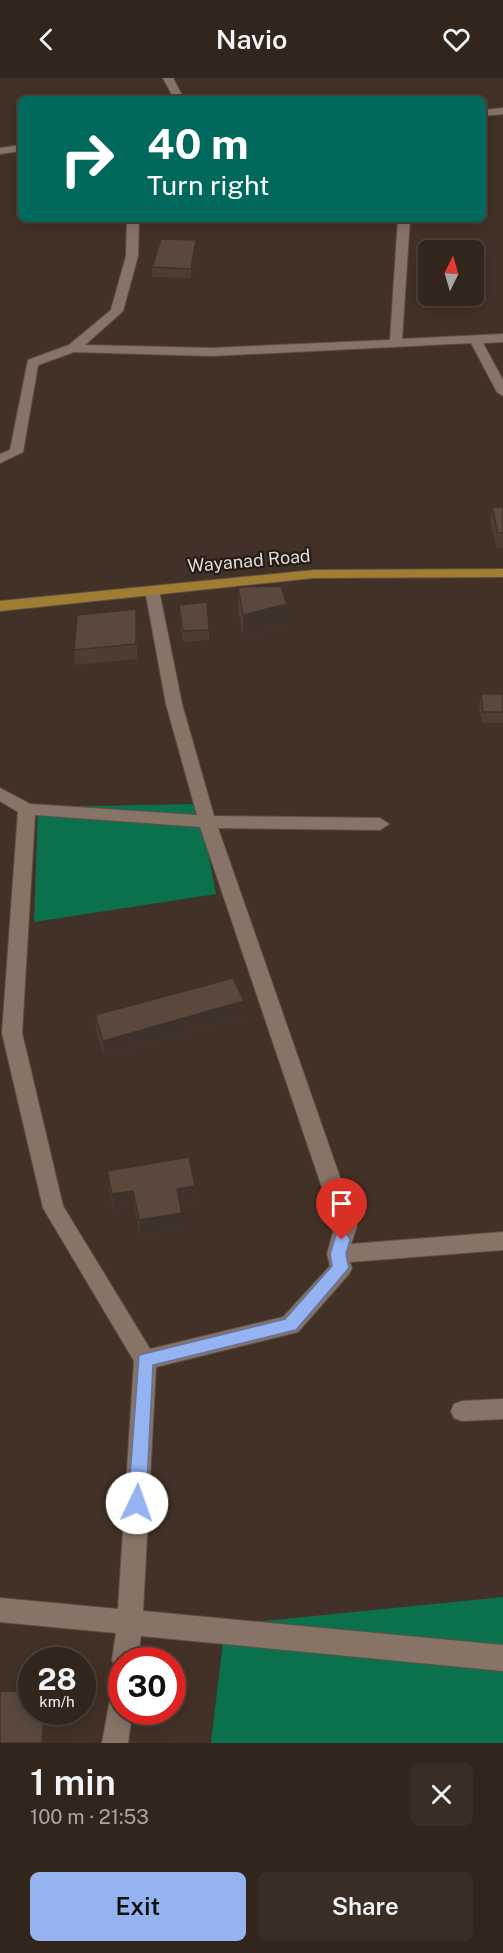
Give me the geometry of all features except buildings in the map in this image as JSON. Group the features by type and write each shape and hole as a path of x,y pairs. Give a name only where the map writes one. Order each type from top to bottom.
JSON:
{"main road":[{"name":"Wayanad Road","path":"0,606 314,574 503,573"}],"street":[{"path":"168,78 177,96"},
{"path":"486,113 503,111"},
{"path":"0,151 18,148"},
{"path":"0,459 16,452 32,363 74,348 117,311 132,256 133,222"},
{"path":"396,343 405,222"},
{"path":"74,348 212,352 503,338"},
{"path":"475,340 503,392"},
{"path":"145,1360 290,1325 341,1268 338,1254 346,1226 207,822 174,704 152,591"},
{"path":"0,794 27,809 207,822 380,824"},
{"path":"27,809 6,1032 53,1208 145,1360 127,1647"},
{"path":"338,1254 503,1240"},
{"path":"462,1411 503,1408"},
{"path":"0,1610 503,1658"},
{"path":"115,1743 117,1725"}],"green space":[{"path":"199,804 216,894 34,922 38,807"},
{"path":"503,1597 503,1743 211,1743 225,1625"}],"route":[{"path":"137,1503 145,1360 290,1325 341,1268 338,1254 342,1240"}]}
